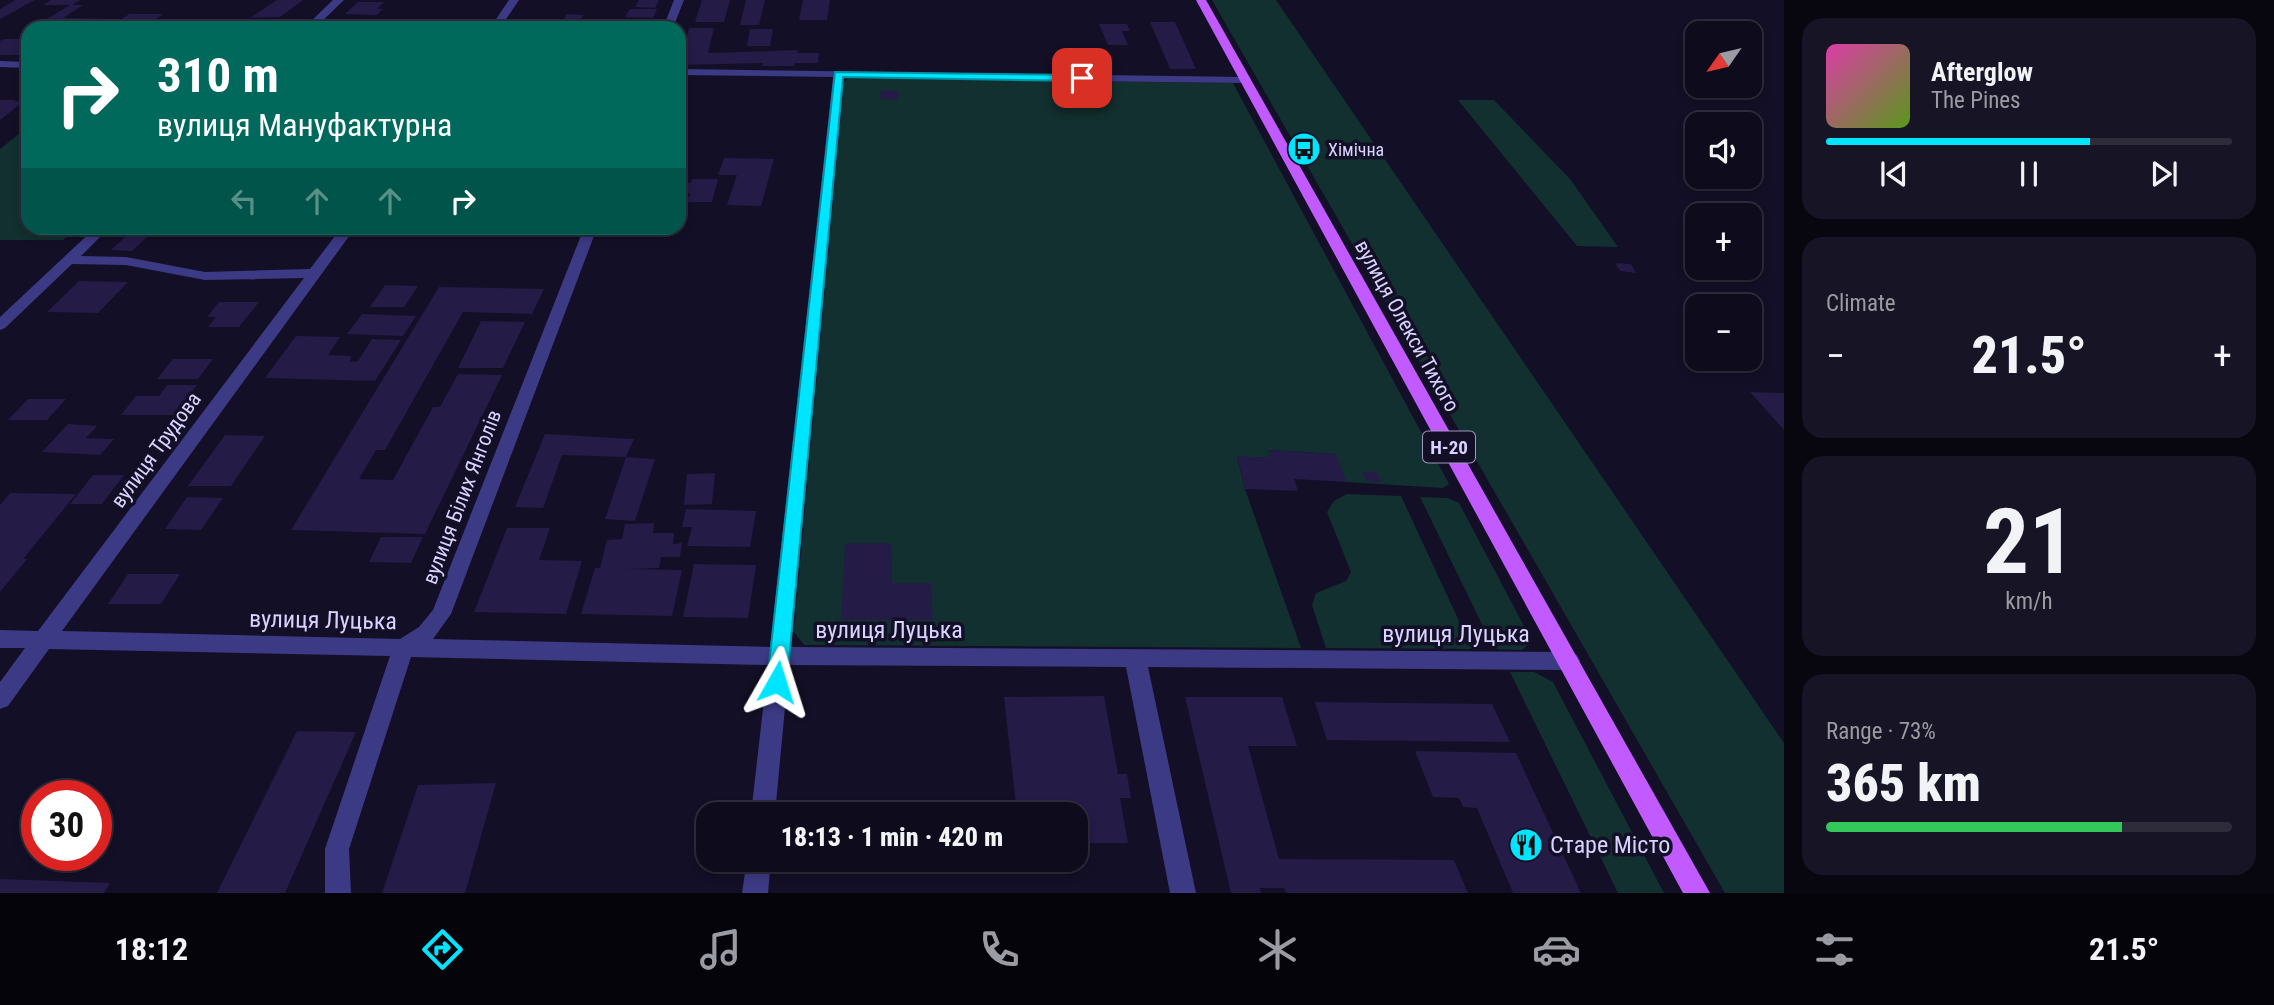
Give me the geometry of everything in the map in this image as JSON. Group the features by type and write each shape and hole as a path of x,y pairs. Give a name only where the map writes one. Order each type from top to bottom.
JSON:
{"main road":[{"name":"вулиця Олекси Тихого","path":"1201,0 1697,893"}],"street":[{"path":"316,21 339,0"},
{"path":"500,21 514,0"},
{"path":"671,21 679,0"},
{"path":"0,64 21,65"},
{"path":"686,72 1244,80"},
{"path":"765,802 839,74"},
{"path":"0,325 95,235"},
{"name":"вулиця Трудова","path":"0,699 343,235"},
{"name":"вулиця Білих Янголів","path":"403,648 426,633 441,614 588,235"},
{"path":"68,260 126,261 205,276 314,273"},
{"name":"вулиця Луцька","path":"0,639 780,656 1569,661"},
{"path":"338,893 337,849 403,648"},
{"path":"1135,658 1183,893"},
{"path":"755,893 757,872"}],"green space":[{"path":"1212,0 1276,0 1784,743 1784,893 1725,893"},
{"path":"849,78 1233,83 1449,484 1443,488 1346,482 1335,454 1269,450 1270,458 1237,457 1245,489 1301,648 804,645 794,632 844,82"},
{"path":"1458,100 1494,100 1570,179 1618,247 1577,246"},
{"path":"21,132 21,235 68,235 63,240 0,240 0,149"},
{"path":"1347,494 1401,496 1472,649 1326,648 1312,605 1316,593 1346,581 1351,572 1327,512 1334,501"},
{"path":"1420,497 1447,498 1459,503 1532,641 1522,650 1494,649"},
{"path":"1510,672 1534,672 1553,682 1664,893 1618,893"}],"building":[{"path":"15,0 35,0 0,19 0,9"},
{"path":"51,0 80,0 72,5 83,5 63,18 122,19 129,14 163,14 153,21 44,21 70,5 43,5"},
{"path":"277,0 303,0 280,17 250,18"},
{"path":"639,0 659,0 655,8 635,7"},
{"path":"702,0 730,0 724,22 695,22"},
{"path":"746,0 765,0 759,25 740,25"},
{"path":"803,0 830,0 827,20 799,20"},
{"path":"358,2 384,2 377,9 383,9 377,15 345,14"},
{"path":"630,9 657,9 653,18 625,17"},
{"path":"567,14 584,15 579,21 562,21"},
{"path":"1150,22 1175,22 1196,69 1170,69"},
{"path":"1099,24 1127,24 1130,31 1122,31 1128,45 1108,45"},
{"path":"689,28 714,28 708,53 798,50 797,53 819,53 818,63 795,63 794,66 762,66 763,63 686,65"},
{"path":"750,29 773,29 770,46 747,46"},
{"path":"21,39 21,55 0,55 0,41"},
{"path":"881,90 899,91 897,100 880,99"},
{"path":"0,100 21,101 21,103 0,120"},
{"path":"724,158 774,159 761,206 727,205 737,175 718,175"},
{"path":"692,179 718,179 712,202 687,202 690,193 686,193 686,183 691,183"},
{"path":"127,235 149,235 132,251 111,250"},
{"path":"1615,263 1631,264 1636,273 1620,271"},
{"path":"79,281 128,282 98,313 47,312"},
{"path":"385,285 418,286 404,307 370,307"},
{"path":"439,287 544,289 532,314 463,312 385,450 376,450 359,479 393,480 433,407 440,407 458,374 502,375 425,534 291,530"},
{"path":"219,302 259,302 239,327 208,327 216,317 207,317"},
{"path":"362,314 416,316 403,336 347,334"},
{"path":"481,321 525,322 503,368 458,368"},
{"path":"296,336 340,337 328,355 351,356 350,362 358,361 372,339 401,340 375,381 265,378"},
{"path":"173,359 213,359 198,379 157,379"},
{"path":"167,385 197,385 175,415 121,415 136,396 159,396"},
{"path":"1750,392 1784,393 1784,430"},
{"path":"28,399 66,399 47,420 8,420"},
{"path":"68,424 97,426 86,438 114,439 100,455 42,452"},
{"path":"545,434 634,439 626,457 562,455 543,508 515,507"},
{"path":"225,435 265,436 231,486 188,486"},
{"path":"1268,450 1336,454 1346,482 1294,479 1298,491 1245,489 1237,456 1270,458"},
{"path":"626,457 655,459 635,521 605,519"},
{"path":"1362,472 1377,472 1381,482 1366,481"},
{"path":"715,473 712,504 684,505 687,474"},
{"path":"93,475 124,475 102,504 70,504"},
{"path":"10,493 76,494 0,592 0,505"},
{"path":"187,497 223,498 201,530 165,529"},
{"path":"686,509 756,511 750,547 687,546 692,527 682,527"},
{"path":"654,523 653,533 674,533 673,544 682,543 680,557 661,557 659,568 627,569 682,570 672,616 581,614 595,568 600,568 607,540 622,539 625,524"},
{"path":"507,528 550,528 539,560 582,561 566,614 474,612"},
{"path":"381,537 423,537 411,563 369,562"},
{"path":"845,543 891,543 892,583 931,583 933,620 841,620"},
{"path":"694,564 756,565 748,618 683,617"},
{"path":"128,574 180,574 161,604 108,604"},
{"path":"1104,696 1118,774 1127,774 1131,798 1120,798 1128,843 1088,843 1088,802 1016,802 1004,697"},
{"path":"1185,697 1282,697 1297,746 1248,746 1279,859 1454,860 1468,893 1286,893 1284,888 1260,888 1261,893 1231,893"},
{"path":"1315,702 1492,704 1510,742 1327,740"},
{"path":"297,731 356,732 285,893 217,893"},
{"name":"Старе Місто","path":"1415,751 1516,753 1581,893 1513,893 1477,808 1463,807 1459,798 1433,797"},
{"path":"496,783 465,893 382,893 418,785"},
{"path":"0,879 110,883 104,893 0,893"}],"place":[{"name":"Хімічна","path":"1304,149"},
{"name":"Старе Місто","path":"1526,845"}],"route":[{"path":"777,682 839,74 1082,78"}]}
